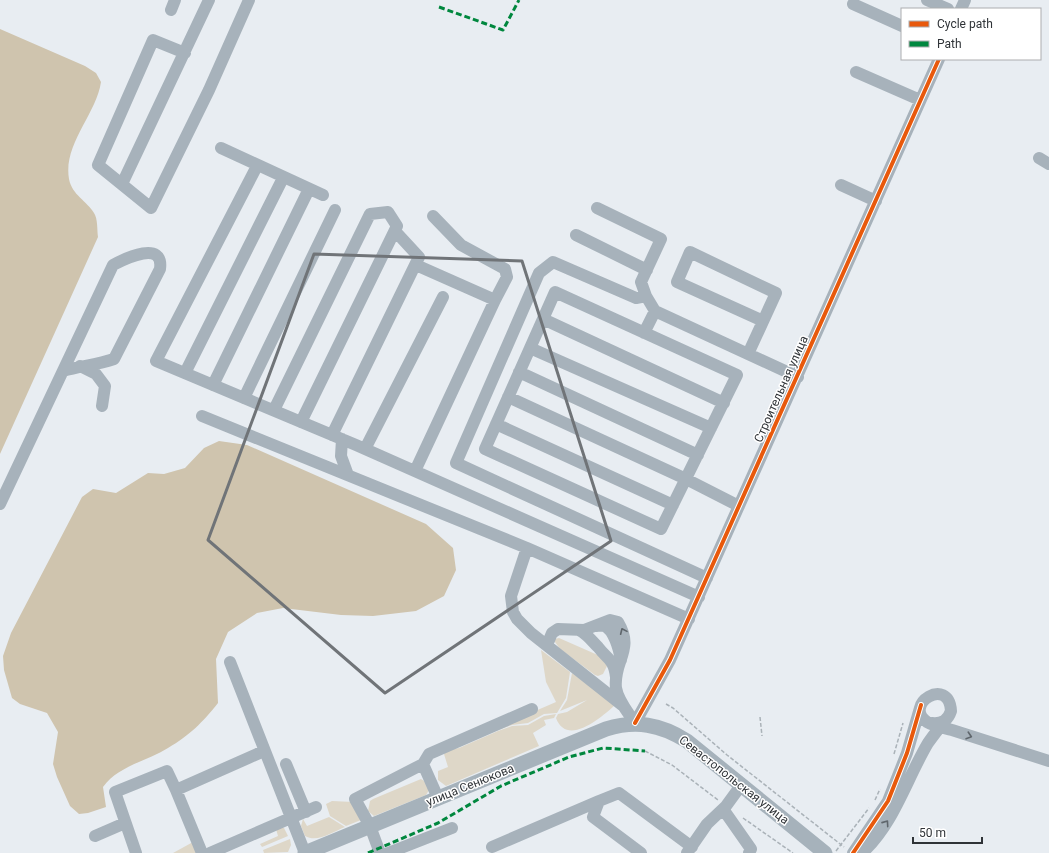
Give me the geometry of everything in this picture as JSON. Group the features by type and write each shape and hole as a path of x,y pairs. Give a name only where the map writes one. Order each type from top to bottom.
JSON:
{"main road":[{"name":"Севастопольская улица","path":"635,723 656,726 676,735 742,784 825,853"},
{"name":"улица Сенюкова","path":"305,853 606,729 635,723"}],"street":[{"path":"122,184 209,0"},
{"path":"185,53 153,40 98,165 151,208 209,90 249,0"},
{"path":"927,0 946,8"},
{"path":"853,4 901,26"},
{"name":"Строительная улица","path":"635,723 670,660 689,619 939,60"},
{"path":"856,72 920,100"},
{"path":"221,148 283,178 323,195"},
{"path":"1039,158 1049,164"},
{"path":"257,166 156,361 365,449 699,597"},
{"path":"185,373 283,178"},
{"path":"841,185 876,201"},
{"path":"213,385 309,189"},
{"path":"597,208 661,238 641,282 646,296 655,311 798,377"},
{"path":"244,398 335,210"},
{"path":"274,410 370,214 388,212 397,226 395,231 301,422"},
{"path":"415,471 507,277 505,269 461,245 433,216"},
{"path":"348,475 341,456 337,437 419,257 395,231"},
{"path":"576,235 647,270"},
{"path":"748,354 776,293 690,252 677,282 763,321"},
{"path":"0,504 113,264 128,257 150,253 158,257 161,262 160,269 114,360 102,364 80,366 63,371"},
{"path":"646,296 636,298 553,262 539,272 456,463 707,578"},
{"path":"416,265 495,300"},
{"path":"555,292 644,333 737,375 661,529 485,449 555,292"},
{"path":"365,449 443,297"},
{"path":"644,333 655,311"},
{"path":"543,319 724,403"},
{"path":"530,348 711,428"},
{"path":"80,366 96,374 105,386 102,406"},
{"path":"519,372 698,454"},
{"path":"508,397 740,506"},
{"path":"202,416 527,548 689,619"},
{"path":"496,424 673,505"},
{"path":"527,548 512,591 511,604 517,619 531,633 625,708"},
{"path":"547,645 552,633 558,629 579,630 603,625 609,628 618,647 621,661 616,678"},
{"path":"579,630 591,637 599,649 612,661 618,696 635,723"},
{"path":"230,662 305,853"},
{"path":"850,851 888,801 907,753 923,700 931,694 945,697 951,711 940,723 922,754 892,815 871,845 862,853"},
{"path":"921,705 920,710 924,718 1049,762"},
{"path":"380,853 370,826 355,799 423,764 429,754 532,709"},
{"path":"176,790 264,751"},
{"path":"210,853 311,810 286,764"},
{"path":"423,764 438,798"},
{"path":"136,853 114,792 167,771 202,853"},
{"path":"492,847 618,793 690,850 707,824 723,809 742,784"},
{"path":"600,801 593,817 641,853"},
{"path":"723,809 751,849 749,853"},
{"path":"95,836 126,823"},
{"path":"388,853 452,828"}],"path":[{"path":"666,704 673,708 727,755 850,851"},
{"path":"760,717 762,736"},
{"path":"894,756 903,723"},
{"path":"835,853 870,808 882,785"}],"highlighted area":[{"path":"314,254 522,261 611,541 385,693 208,540"}],"shaded area":[{"path":"0,29 85,66 96,73 101,82 93,106 75,142 68,166 69,179 73,189 95,215 98,237 0,454"},
{"path":"219,441 247,445 426,524 453,548 456,570 444,596 416,611 373,616 341,615 283,608 257,613 228,632 216,659 218,703 207,717 176,743 160,753 133,764 109,780 103,787 106,807 88,813 79,814 70,806 53,764 58,732 47,713 20,704 12,698 4,670 3,656 11,633 82,497 93,489 116,493 148,473 164,474 185,468 204,448"},
{"path":"559,638 600,656 607,666 603,674 598,676 595,675 560,649 555,642 555,639"},
{"path":"541,650 570,672 566,698 557,713 544,714 528,723 512,725 447,749 556,702 546,682"},
{"path":"572,673 615,705 601,717 584,727 576,730 568,730 561,726 556,718 558,714 567,712 587,700 560,711 567,700"},
{"path":"556,714 554,718 544,720 546,725 533,733 539,746 446,786 438,780 438,771 448,767 444,754 448,750 459,748 512,726 528,725 544,716"},
{"path":"421,779 424,781 429,790 426,795 374,816 368,811 370,801 373,799"},
{"path":"332,801 353,802 361,820 346,826 330,816 326,804"},
{"path":"329,817 345,827 320,838 310,838 305,836 301,826 303,819 307,826"},
{"path":"281,827 284,828 288,836 262,847 260,844 278,836 276,829"},
{"path":"290,839 291,845 288,852 264,853 263,850"},
{"path":"193,842 201,853 173,853"}],"marked path":[{"path":"439,7 503,30 519,0"},
{"path":"368,853 438,823 501,786 569,757 603,748 645,751"}],"cycle path":[{"path":"635,723 670,660 939,60"},
{"path":"853,853 888,801 907,753 921,705"}]}
